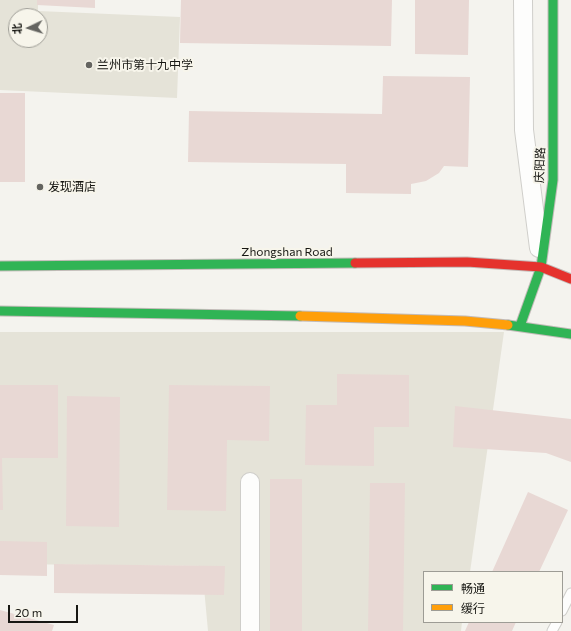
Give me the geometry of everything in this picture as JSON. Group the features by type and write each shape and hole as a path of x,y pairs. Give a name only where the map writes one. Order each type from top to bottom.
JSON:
{"main road":[{"name":"庆阳路","path":"520,326 541,267 553,180 553,0"},
{"name":"Zhongshan Road","path":"0,266 467,262 541,267 571,279"},
{"path":"0,311 220,313 465,321 520,326 571,334"}],"street":[{"path":"523,0 524,130 541,267"},
{"path":"250,482 250,631"}],"lane":[{"path":"563,609 571,593"}],"shaded area":[{"name":"兰州市第十九中学","path":"0,0 38,0 38,8 8,8 8,48 48,48 48,11 180,17 177,98 0,90"},
{"path":"0,332 504,332 470,571 423,571 423,623 462,623 461,631 208,631 202,566 0,564"}],"building":[{"path":"37,0 95,0 95,8 37,5"},
{"path":"181,0 392,0 391,46 180,43"},
{"path":"415,0 469,0 468,55 415,54"},
{"path":"383,76 470,77 468,167 444,166 439,173 426,181 411,184 411,194 346,193 346,164 188,162 189,111 382,114"},
{"path":"0,93 25,93 25,182 0,182"},
{"path":"337,374 409,375 409,427 374,427 374,466 305,465 306,405 337,405"},
{"path":"0,385 58,385 58,458 2,458 3,510 0,510"},
{"path":"169,385 270,386 269,441 227,440 226,511 167,510"},
{"path":"67,396 120,397 119,527 66,526"},
{"path":"455,406 571,419 571,462 546,453 453,447"},
{"path":"270,479 302,479 302,631 270,631"},
{"path":"370,483 405,483 403,631 368,631"},
{"path":"528,492 568,510 539,571 492,571"},
{"path":"0,541 47,542 47,576 0,575"},
{"path":"54,564 225,566 224,595 54,593"},
{"path":"0,610 54,625 52,631 0,631"},
{"path":"469,623 516,623 512,631 465,631"}],"traffic: fast":[{"path":"520,326 541,267 553,180 553,0"},
{"path":"0,266 355,263"},
{"path":"0,311 300,316"},
{"path":"508,325 571,334"}],"traffic: slow":[{"path":"300,316 465,321 508,325"}],"traffic: jam":[{"path":"355,263 467,262 541,267 571,279"}],"place":[{"name":"兰州市第十九中学","path":"89,65"},
{"name":"发现酒店","path":"40,187"}]}
